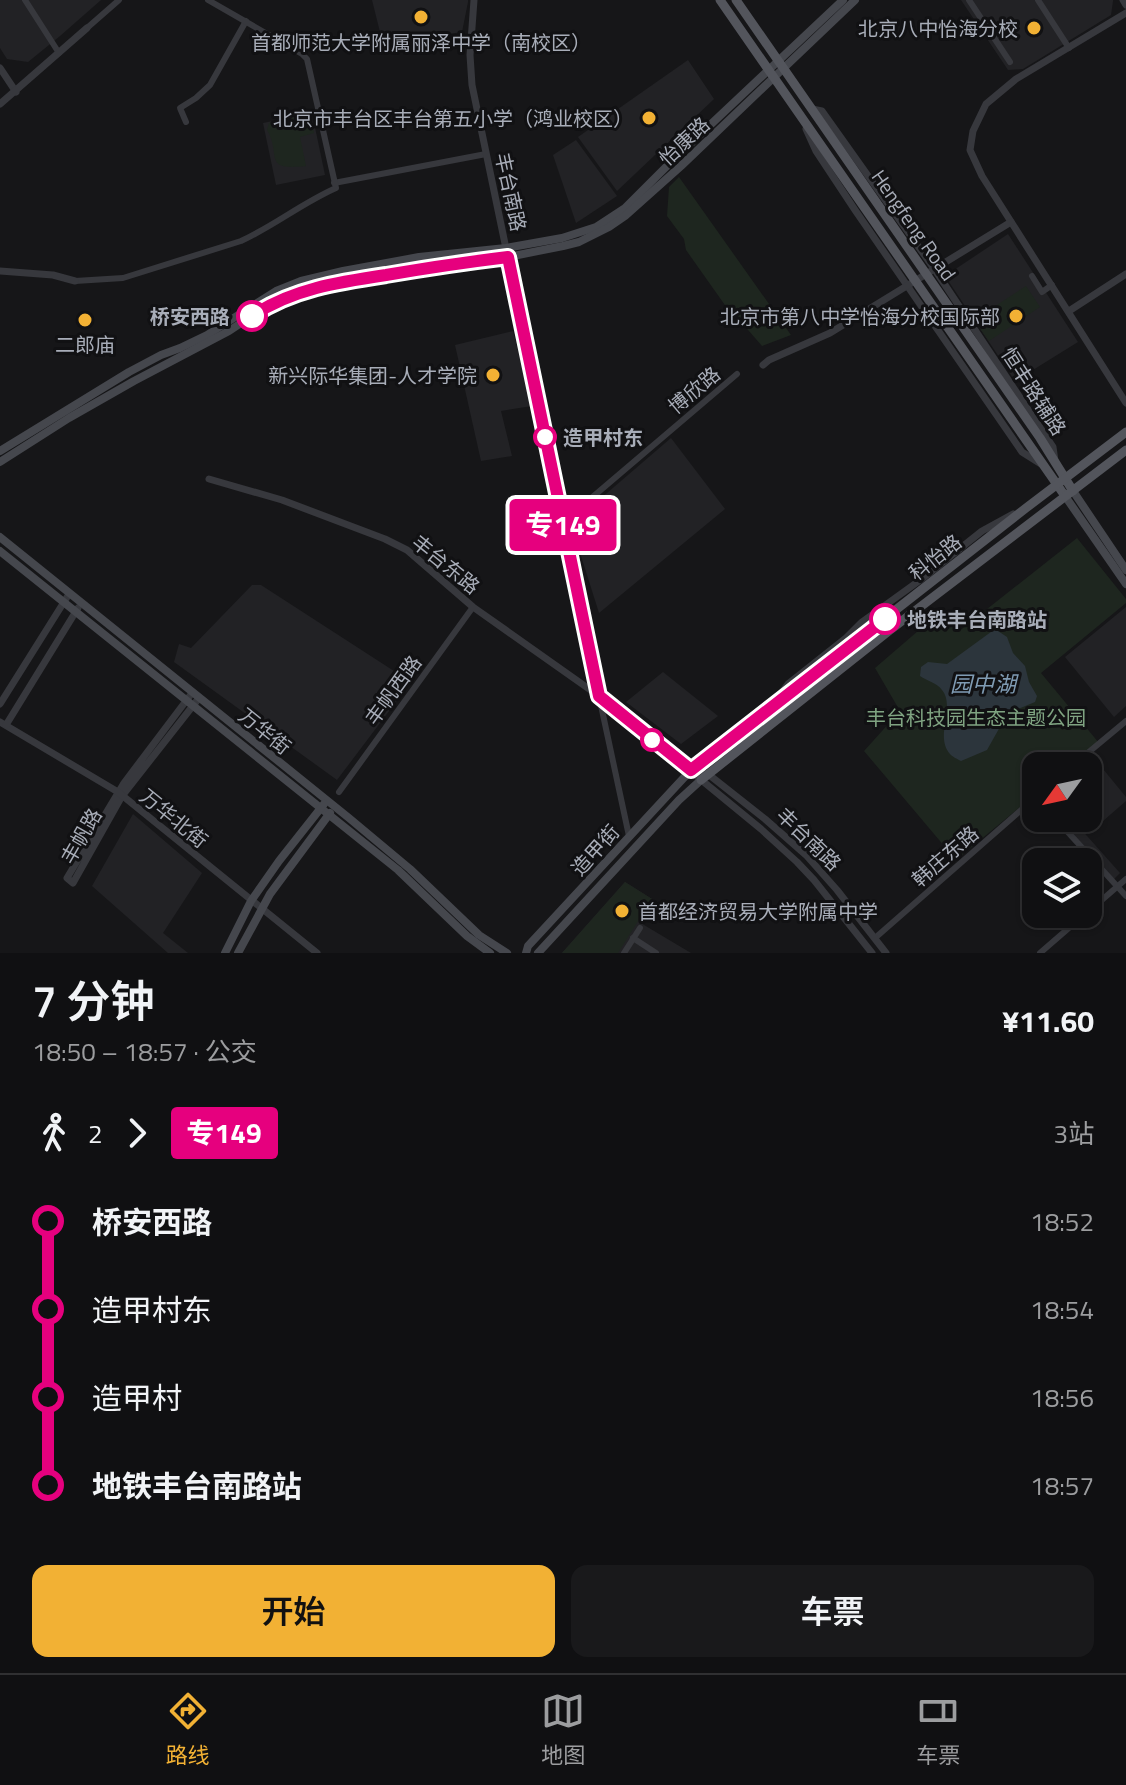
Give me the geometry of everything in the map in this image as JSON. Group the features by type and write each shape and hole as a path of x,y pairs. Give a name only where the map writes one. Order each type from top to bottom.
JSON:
{"main road":[{"name":"Hengfeng Road","path":"720,0 799,112 912,283 1043,465 1069,493"},
{"name":"Hengfeng Road","path":"736,0 931,272 1056,463 1061,482"},
{"name":"怡康路","path":"782,64 843,0"},
{"name":"怡康路","path":"507,252 579,234 625,208 855,0"},
{"path":"0,451 129,372 207,335 276,291 301,281 419,257 507,252"},
{"path":"0,462 134,381 229,331 262,309 297,294 324,285 507,252"},
{"name":"科怡路","path":"691,770 1126,432"},
{"name":"科怡路","path":"704,777 1126,450"},
{"path":"1069,493 1126,570"},
{"path":"1069,493 1126,584"},
{"name":"万华街","path":"0,537 78,608 410,869 479,935 507,953"},
{"name":"万华街","path":"0,552 66,598"},
{"name":"造甲街","path":"526,953 528,946 691,770"},
{"name":"造甲街","path":"538,953 679,800 704,777"},
{"path":"225,953 251,901 279,861 328,807"},
{"path":"238,953 261,909 328,807"},
{"name":"万华街","path":"328,807 412,881 467,936 490,953"}],"street":[{"path":"25,0 59,53"},
{"path":"0,91 3,102 119,0"},
{"path":"208,0 307,59 335,186"},
{"name":"丰台南路","path":"474,0 471,76 599,696 691,770 765,819 813,862 886,953"},
{"path":"969,0 1010,62"},
{"path":"1038,0 1069,48"},
{"path":"1126,13 1016,79 986,104 973,131 970,150 982,176 1126,403"},
{"path":"186,122 180,108 210,85 246,21"},
{"path":"0,68 16,92"},
{"path":"0,271 53,275 75,281 123,278 255,235 335,186 486,154"},
{"path":"763,365 830,333 1011,222"},
{"path":"1069,311 1126,274"},
{"path":"1032,276 1042,292 1052,285"},
{"name":"博欣路","path":"562,523 737,374"},
{"name":"丰台东路","path":"209,479 282,500 397,544 473,607 599,696"},
{"path":"0,704 66,598"},
{"name":"丰帆西路","path":"339,792 473,607"},
{"path":"3,724 78,608"},
{"path":"599,696 629,836"},
{"name":"丰帆路","path":"120,794 73,883 67,878 120,794 193,699"},
{"path":"1089,752 1126,721"},
{"name":"万华北街","path":"3,724 120,794 317,953"},
{"name":"丰台南路","path":"704,777 797,862 872,953"},
{"name":"韩庄东路","path":"875,938 1022,809"},
{"path":"1068,832 1126,896"},
{"path":"1102,900 1126,879"},
{"path":"624,953 640,928"},
{"path":"1040,953 1069,928"},
{"path":"633,938 656,953"}],"shaded area":[{"path":"0,0 101,0 28,62 7,59 0,48"},
{"name":"首都师范大学附属丽泽中学（南校区）","path":"372,0 468,2 462,32 383,44"},
{"name":"北京八中怡海分校","path":"961,0 1113,1 1111,15 1023,69 1008,70"},
{"name":"北京市丰台区丰台第五小学（鸿业校区）","path":"688,60 714,99 617,191 578,137"},
{"path":"312,113 325,175 276,185 263,123"},
{"path":"576,140 617,196 576,223 553,155"},
{"name":"北京市第八中学怡海分校国际部","path":"1008,234 1078,342 1015,381 945,276"},
{"name":"新兴际华集团-人才学院","path":"513,331 532,406 501,411 512,456 481,461 455,345"},
{"path":"671,438 725,509 599,613 571,524"},
{"path":"252,585 261,585 411,682 337,780 174,662 179,644 191,648"},
{"path":"1126,607 1126,706 1114,717 1065,657"},
{"path":"663,672 718,716 681,744 626,702"},
{"path":"1102,770 1126,797 1126,801 1102,822"},
{"path":"133,814 202,873 163,933 188,953 168,953 92,886"},
{"path":"1071,832 1083,832 1098,848 1084,848"},
{"path":"1102,853 1120,873 1112,881 1102,869"},
{"name":"首都经济贸易大学附属中学","path":"625,882 652,899 639,922 691,953 562,953"}],"green space":[{"path":"310,114 314,133 300,137 306,166 283,166 275,159 267,130 269,123"},
{"path":"679,177 791,335 762,346 742,323 739,325 686,250 684,239 667,216 669,187"},
{"path":"1026,286 1040,307 989,341 974,320"},
{"name":"丰台科技园生态主题公园","path":"1077,538 1126,599 1126,603 1041,673 1099,743 1088,752 1022,752 1022,806 956,860 864,751 900,711 875,668 940,612 958,632"},
{"name":"首都经济贸易大学附属中学","path":"625,882 652,899 618,953 562,953"}],"water":[{"name":"园中湖","path":"995,629 1007,637 1013,653 1025,666 1037,696 1035,702 1018,709 1015,707 987,750 961,761 951,755 944,739 946,697 942,690 920,676 921,667 928,662 947,664"}],"bus line":[{"name":"专149","path":"252,316 276,302 324,285 508,257 599,696 691,770 885,619"}],"place":[{"name":"首都师范大学附属丽泽中学（南校区）","path":"421,17"},
{"name":"北京八中怡海分校","path":"1034,28"},
{"name":"北京市丰台区丰台第五小学（鸿业校区）","path":"649,118"},
{"name":"桥安西路","path":"252,316"},
{"name":"北京市第八中学怡海分校国际部","path":"1016,316"},
{"name":"二郎庙","path":"85,320"},
{"name":"新兴际华集团-人才学院","path":"493,375"},
{"name":"造甲村东","path":"545,437"},
{"name":"地铁丰台南路站","path":"885,619"},
{"name":"首都经济贸易大学附属中学","path":"622,911"}]}
